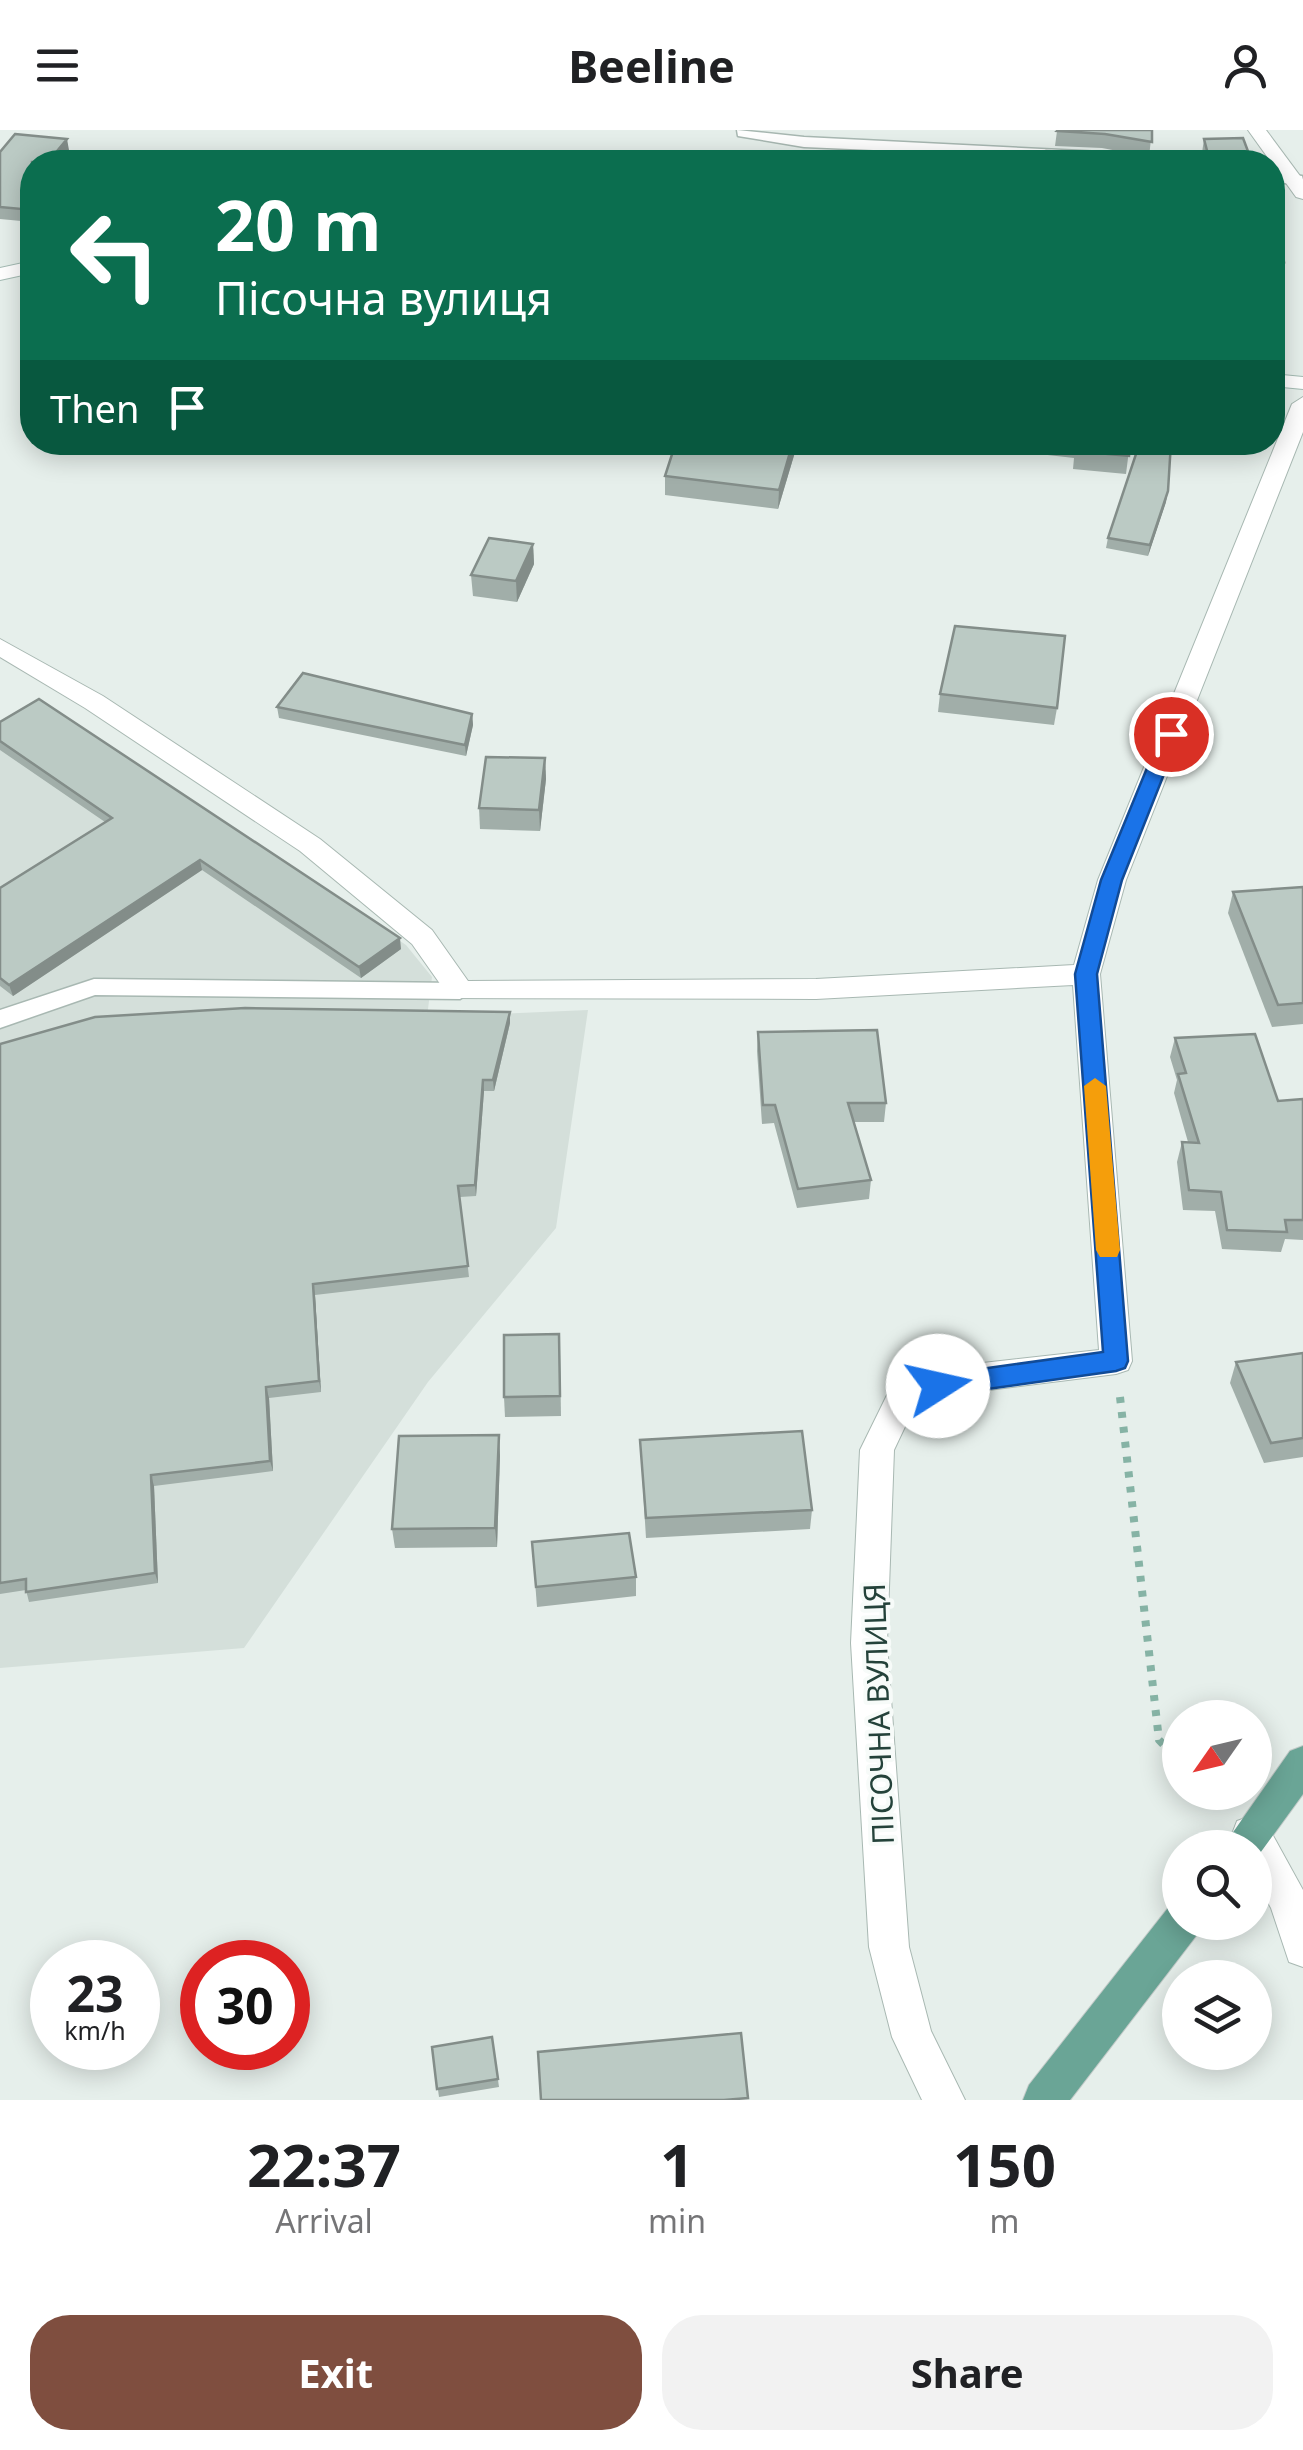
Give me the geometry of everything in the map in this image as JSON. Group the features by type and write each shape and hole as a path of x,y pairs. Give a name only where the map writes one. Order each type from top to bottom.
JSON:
{"main road":[{"path":"1254,1830 1303,1763"},
{"path":"1044,2100 1168,1940"}],"street":[{"path":"1285,449 1303,404"},
{"path":"1116,1361 1086,974 1112,880 1283,455"},
{"path":"0,646 94,702 310,846 422,937 460,991 816,989 1086,974"},
{"name":"ПІСОЧНА ВУЛИЦЯ","path":"944,2100 912,2037 889,1947 870,1643 877,1450 898,1404 914,1392 966,1379 1116,1361"},
{"path":"1272,1879 1288,1902 1303,1948"}],"lane":[{"path":"743,133 804,142 963,150"},
{"path":"0,1019 94,987 460,991"}],"path":[{"path":"1116,1361 1162,1743"}],"shaded area":[{"path":"42,701 406,945 432,977 427,1017 588,1010 556,1228 428,1382 244,1648 0,1668 0,729"}],"building":[{"path":"1058,130 1152,130 1152,142 1105,134"},
{"path":"15,134 67,139 58,150 20,150 20,209 0,207 0,152"},
{"path":"1243,138 1248,150 1207,150 1204,139"},
{"path":"672,455 789,455 779,490 665,476"},
{"path":"1136,455 1170,455 1168,491 1150,545 1108,538"},
{"path":"489,538 533,544 516,581 471,575"},
{"path":"955,626 1065,636 1057,708 940,694"},
{"path":"303,673 472,714 465,745 277,707"},
{"path":"39,699 400,938 359,967 200,860 9,985 0,978 0,888 112,818 0,741 0,722"},
{"path":"486,757 545,758 539,810 479,808"},
{"path":"1303,887 1303,1003 1278,1005 1233,892"},
{"path":"245,1008 510,1012 493,1080 483,1080 475,1185 458,1186 468,1266 313,1284 319,1381 266,1387 270,1461 151,1475 155,1573 26,1592 26,1579 0,1583 0,1044 95,1017"},
{"path":"877,1030 886,1103 848,1103 871,1180 798,1189 775,1105 763,1105 758,1032"},
{"path":"1255,1034 1278,1101 1303,1099 1303,1220 1285,1220 1287,1232 1227,1230 1221,1192 1189,1190 1182,1142 1199,1143 1178,1074 1186,1073 1175,1038"},
{"path":"559,1334 560,1396 504,1397 504,1335"},
{"path":"1303,1353 1303,1438 1271,1443 1236,1362"},
{"path":"802,1431 812,1510 646,1518 640,1440"},
{"path":"499,1435 495,1528 392,1529 399,1436"},
{"path":"629,1533 636,1577 536,1587 532,1542"},
{"path":"741,2033 748,2098 541,2100 538,2052"},
{"path":"492,2037 498,2079 437,2089 432,2047"}],"slow traffic":[{"path":"1095,1086 1108,1250"}],"route":[{"path":"938,1386 966,1379 1116,1361 1086,974 1112,880 1171,734"}]}
